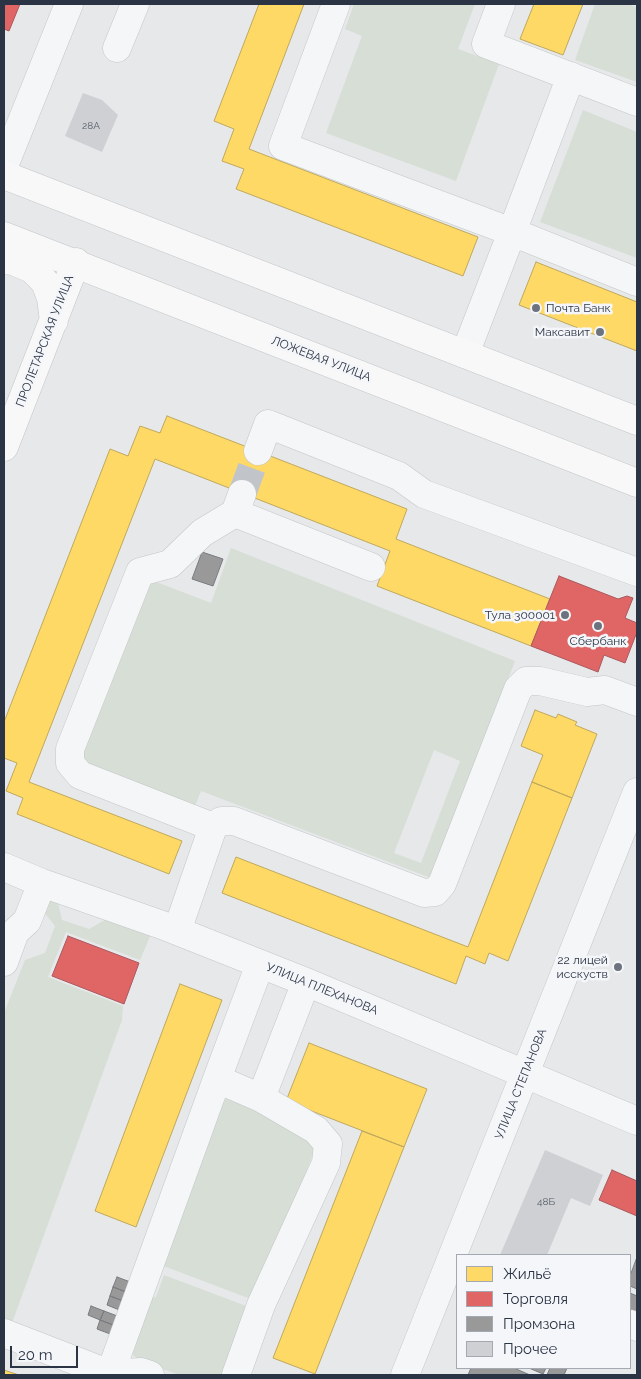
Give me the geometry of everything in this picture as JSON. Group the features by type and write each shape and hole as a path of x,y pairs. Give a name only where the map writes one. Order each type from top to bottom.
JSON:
{"main road":[{"path":"4,175 637,421"},
{"name":"ЛОЖЕВАЯ УЛИЦА","path":"4,236 76,262 637,483"},
{"path":"4,260 32,269 45,282 51,298 54,321"},
{"name":"ПРОЛЕТАРСКАЯ УЛИЦА","path":"4,448 76,262"}],"street":[{"path":"4,166 69,4"},
{"path":"117,48 135,4"},
{"path":"336,4 283,146 512,232 637,282"},
{"path":"501,4 486,44 637,102"},
{"path":"465,354 571,76"},
{"path":"258,451 268,424 399,476 424,494 637,572"},
{"path":"213,827 80,775 70,763 70,749 140,572 170,564 202,533 238,503 371,567"},
{"path":"177,931 213,827 221,821 234,820 424,893 435,892 442,884 518,689 526,681 540,681 587,692 605,690 637,702"},
{"name":"УЛИЦА СТЕПАНОВА","path":"460,1253 525,1073 637,792"},
{"name":"УЛИЦА ПЛЕХАНОВА","path":"4,867 42,883 177,931 306,982 637,1121"},
{"path":"4,962 15,932 27,921 42,883"},
{"path":"110,1374 260,964"},
{"path":"261,1098 306,982"},
{"path":"217,1079 261,1098 316,1130 328,1144 326,1163 261,1305 236,1375"},
{"name":"УЛИЦА СТЕПАНОВА","path":"405,1375 456,1262"},
{"path":"4,1333 110,1374 141,1372 150,1375"}],"shaded area":[{"path":"354,4 475,4 458,49 499,64 456,181 326,133 362,36 345,29"},
{"path":"595,4 627,4 637,7 637,82 575,60"},
{"path":"583,110 637,132 637,258 540,222"},
{"path":"231,548 515,661 431,878 201,791 192,813 83,770 78,758 151,580 211,603","holes":["434,750 460,761 421,863 394,853"]},
{"path":"48,896 57,899 62,920 89,929 110,917 151,934 140,960 66,932 48,977 123,1006 122,1020 12,1323 4,1319 4,1013 25,960 45,953 55,926 43,911"},
{"path":"236,1097 318,1141 256,1301 161,1265 222,1104 227,1098"},
{"path":"164,1275 254,1309 229,1375 179,1375 139,1360 133,1355 131,1346 149,1299 156,1297"}],"building: Жильё":[{"path":"259,4 304,4 249,149 478,237 463,276 236,189 244,169 222,161 234,129 214,121"},
{"path":"534,4 583,4 563,55 520,39"},
{"path":"536,262 637,302 637,351 519,305"},
{"path":"167,416 407,509 396,539 550,599 531,646 377,586 390,551 155,459 29,782 182,841 169,874 17,814 23,798 6,791 17,763 4,758 4,722 110,449 128,456 140,426 160,433"},
{"path":"535,710 556,718 558,714 577,722 575,725 597,734 572,798 532,782 543,755 521,746"},
{"path":"532,782 572,798 508,961 489,953 485,964 466,956 456,984 222,893 236,857 468,947"},
{"path":"180,984 222,1000 136,1227 95,1211"},
{"path":"309,1043 427,1089 404,1147 286,1101"},
{"path":"362,1131 404,1147 315,1374 273,1358"},
{"path":"4,1370 19,1375 4,1375"}],"building: Торговля":[{"path":"4,4 20,4 9,31 4,29"},
{"path":"559,576 618,599 627,596 633,598 625,618 637,623 637,632 625,663 604,655 598,672 531,646"},
{"path":"68,936 139,963 124,1004 52,976"},
{"path":"612,1170 637,1181 637,1216 599,1200"}],"building: Промзона":[{"path":"202,552 223,559 213,586 192,579"},
{"path":"637,1257 637,1289 631,1286 631,1273"},
{"path":"117,1277 133,1283 129,1293 113,1287"},
{"path":"113,1287 129,1293 126,1302 110,1296"},
{"path":"631,1293 637,1296 637,1315 631,1312"},
{"path":"110,1296 126,1302 122,1311 107,1305"},
{"path":"91,1306 104,1311 100,1320 88,1315"},
{"path":"104,1311 120,1317 116,1326 100,1320"},
{"path":"100,1320 116,1326 113,1335 97,1329"},
{"path":"471,1369 516,1369 530,1375 468,1375"},
{"path":"531,1369 546,1369 543,1374"},
{"path":"550,1369 567,1369 564,1375 547,1375"}],"building: Прочее":[{"path":"83,93 102,100 118,115 102,152 65,136"},
{"path":"545,1150 603,1175 590,1206 571,1198 547,1254 500,1254"}],"tunnel":[{"path":"242,494 258,451"}],"place":[{"name":"Почта Банк","path":"536,308"},
{"name":"Максавит","path":"600,332"},
{"name":"Тула 300001","path":"565,615"},
{"name":"Сбербанк","path":"598,626"},
{"name":"22 лицей исскуств","path":"618,967"}]}
